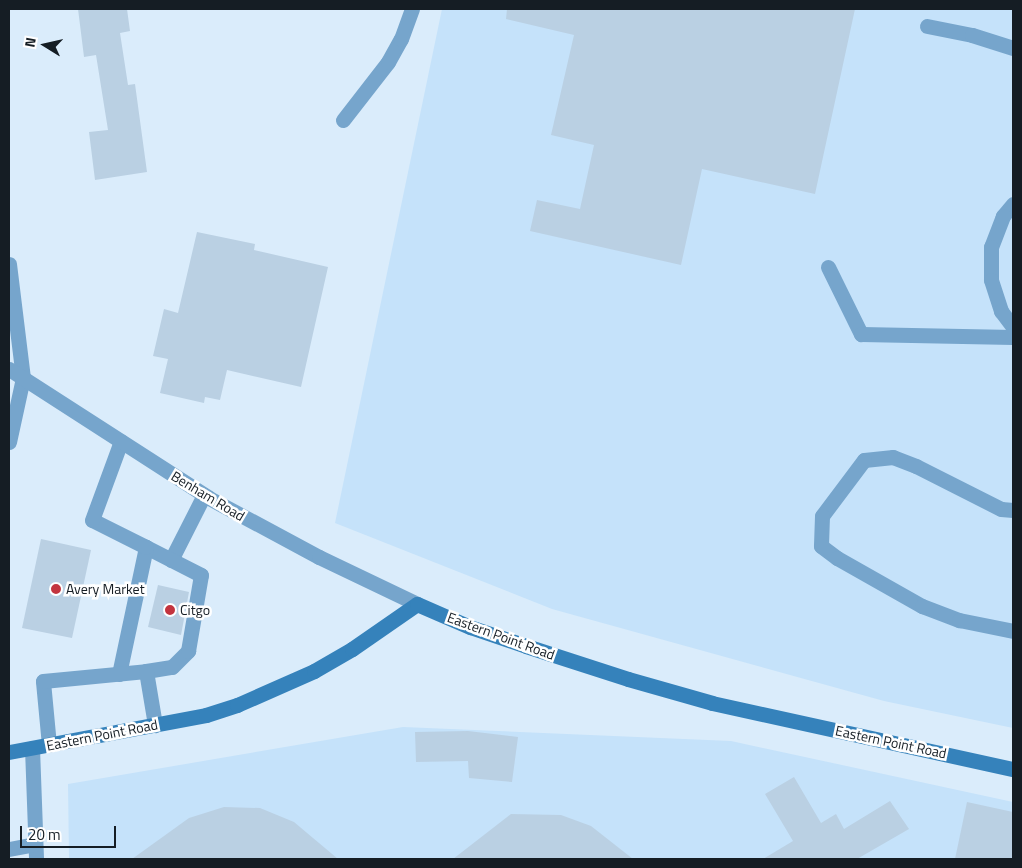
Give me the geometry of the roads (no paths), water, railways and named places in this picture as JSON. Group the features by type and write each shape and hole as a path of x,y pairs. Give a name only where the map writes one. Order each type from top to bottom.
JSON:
{"main road":[{"name":"Eastern Point Road","path":"9,752 206,715 237,705 281,686 352,649 417,604 470,627 526,646 628,679 712,703 1013,769"}],"street":[{"path":"343,120 388,62 401,39 412,9"},
{"path":"927,26 972,35 1013,48"},
{"path":"1013,204 1003,216 991,247 991,280 1001,311 1013,327"},
{"path":"9,264 23,378 9,442"},
{"path":"828,267 861,334 1013,337"},
{"name":"Benham Road","path":"9,369 204,495 319,557 417,604"},
{"path":"48,745 43,681 172,667 188,651 201,575 92,520 121,441"},
{"path":"1013,510 1001,509 893,456 864,460 822,516 821,546 837,558 922,606 959,620 1013,631"},
{"path":"171,560 204,495"},
{"path":"119,674 146,547"},
{"path":"146,671 155,725"},
{"path":"32,748 36,859"},
{"path":"9,849 36,844"}],"place":[{"name":"Avery Market","path":"56,589"},
{"name":"Citgo","path":"170,610"}]}
